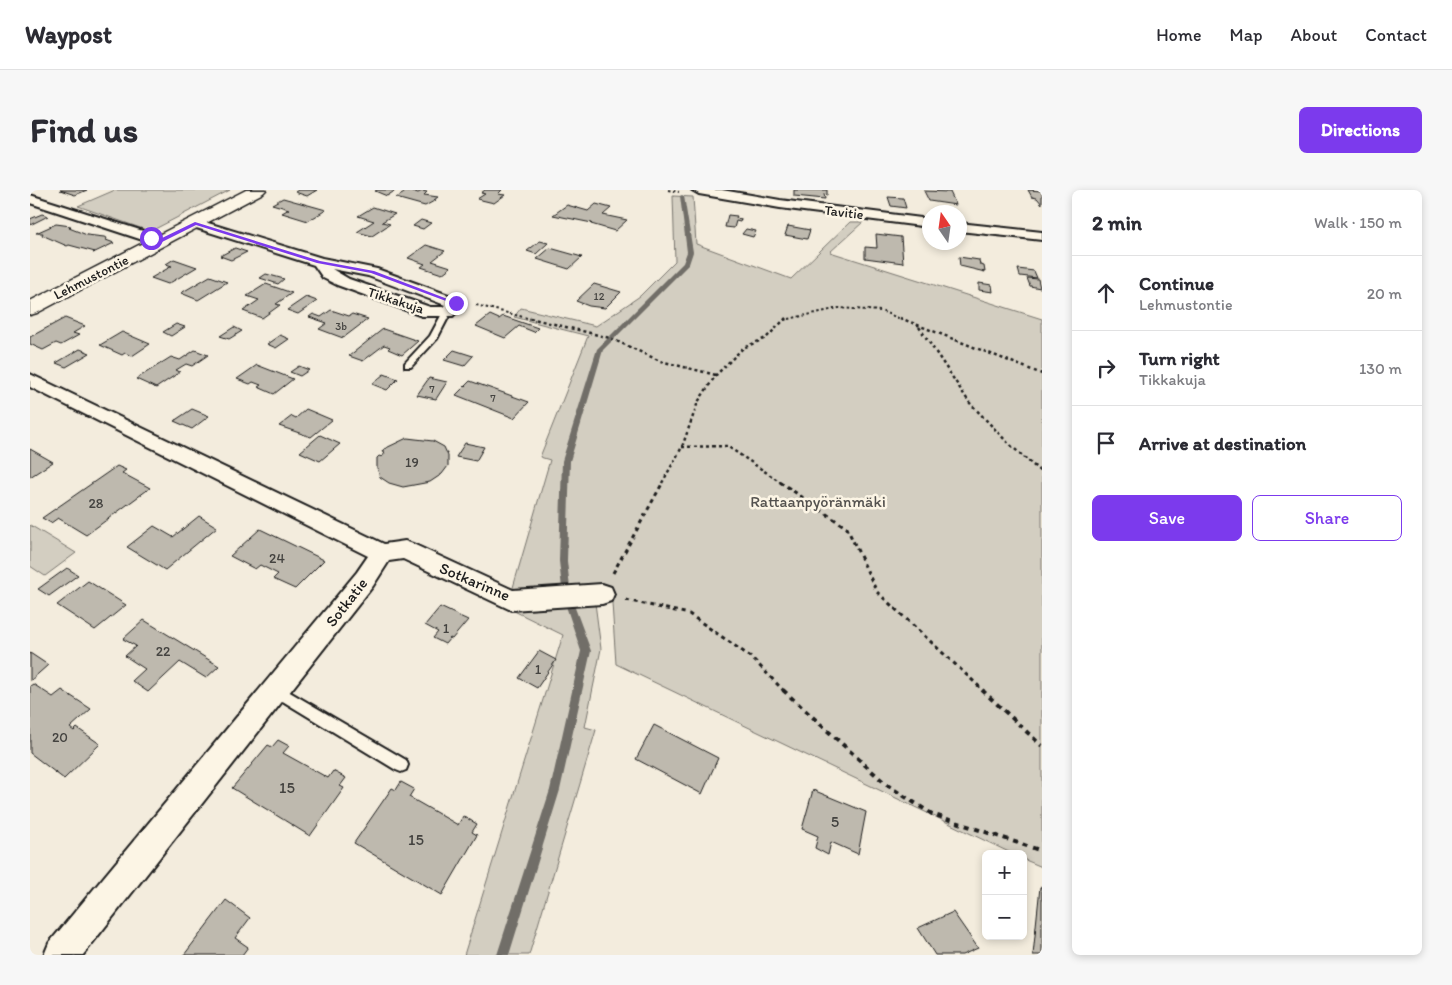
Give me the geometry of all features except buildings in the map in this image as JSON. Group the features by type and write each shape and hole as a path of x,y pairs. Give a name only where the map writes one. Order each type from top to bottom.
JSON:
{"main road":[{"name":"Lehmustontie","path":"30,309 195,223 252,191"}],"street":[{"name":"Tavitie","path":"699,190 780,204 922,222"},
{"path":"30,199 160,241"},
{"name":"Tikkakuja","path":"195,223 319,262 328,275 343,282 428,312 451,307"},
{"path":"967,228 1042,236"},
{"path":"30,380 382,553"},
{"name":"Sotkarinne","path":"382,553 405,550 511,600 602,594"},
{"name":"Sotkatie","path":"61,955 365,579 382,553"}],"lane":[{"path":"408,365 434,337 451,307"},
{"path":"276,690 401,765"}],"path":[{"path":"451,307 484,306 610,338 660,360 716,375"},
{"path":"1042,374 881,311 839,308 786,318 766,338 743,348 716,375 698,402 682,447 602,594 689,614 751,657 776,685 887,785 932,814 1042,851"},
{"path":"918,326 969,402 1008,443 1042,473"},
{"path":"682,447 727,446 847,528 877,592 1042,746"}],"green space":[{"path":"115,190 230,190 155,229 146,230 78,206"},
{"name":"Rattaanpyöränmäki","path":"673,196 693,197 696,244 791,279 850,222 863,222 830,252 1042,319 1042,867 1027,861 1027,850 1005,850 616,664 611,588 512,591 550,460 540,457 588,336 514,317 521,308 596,326 640,296 675,261"},
{"path":"30,525 76,553 45,576 30,566"},
{"path":"595,603 601,649 585,727 596,730 529,955 464,955 563,635 510,609"}],"waterway":[{"path":"503,955 555,790 586,651 567,597 563,561 566,461 600,349 686,264 690,252 682,196"}],"route":[{"path":"151,238 160,241 195,223 319,262 372,272 456,303"}]}
